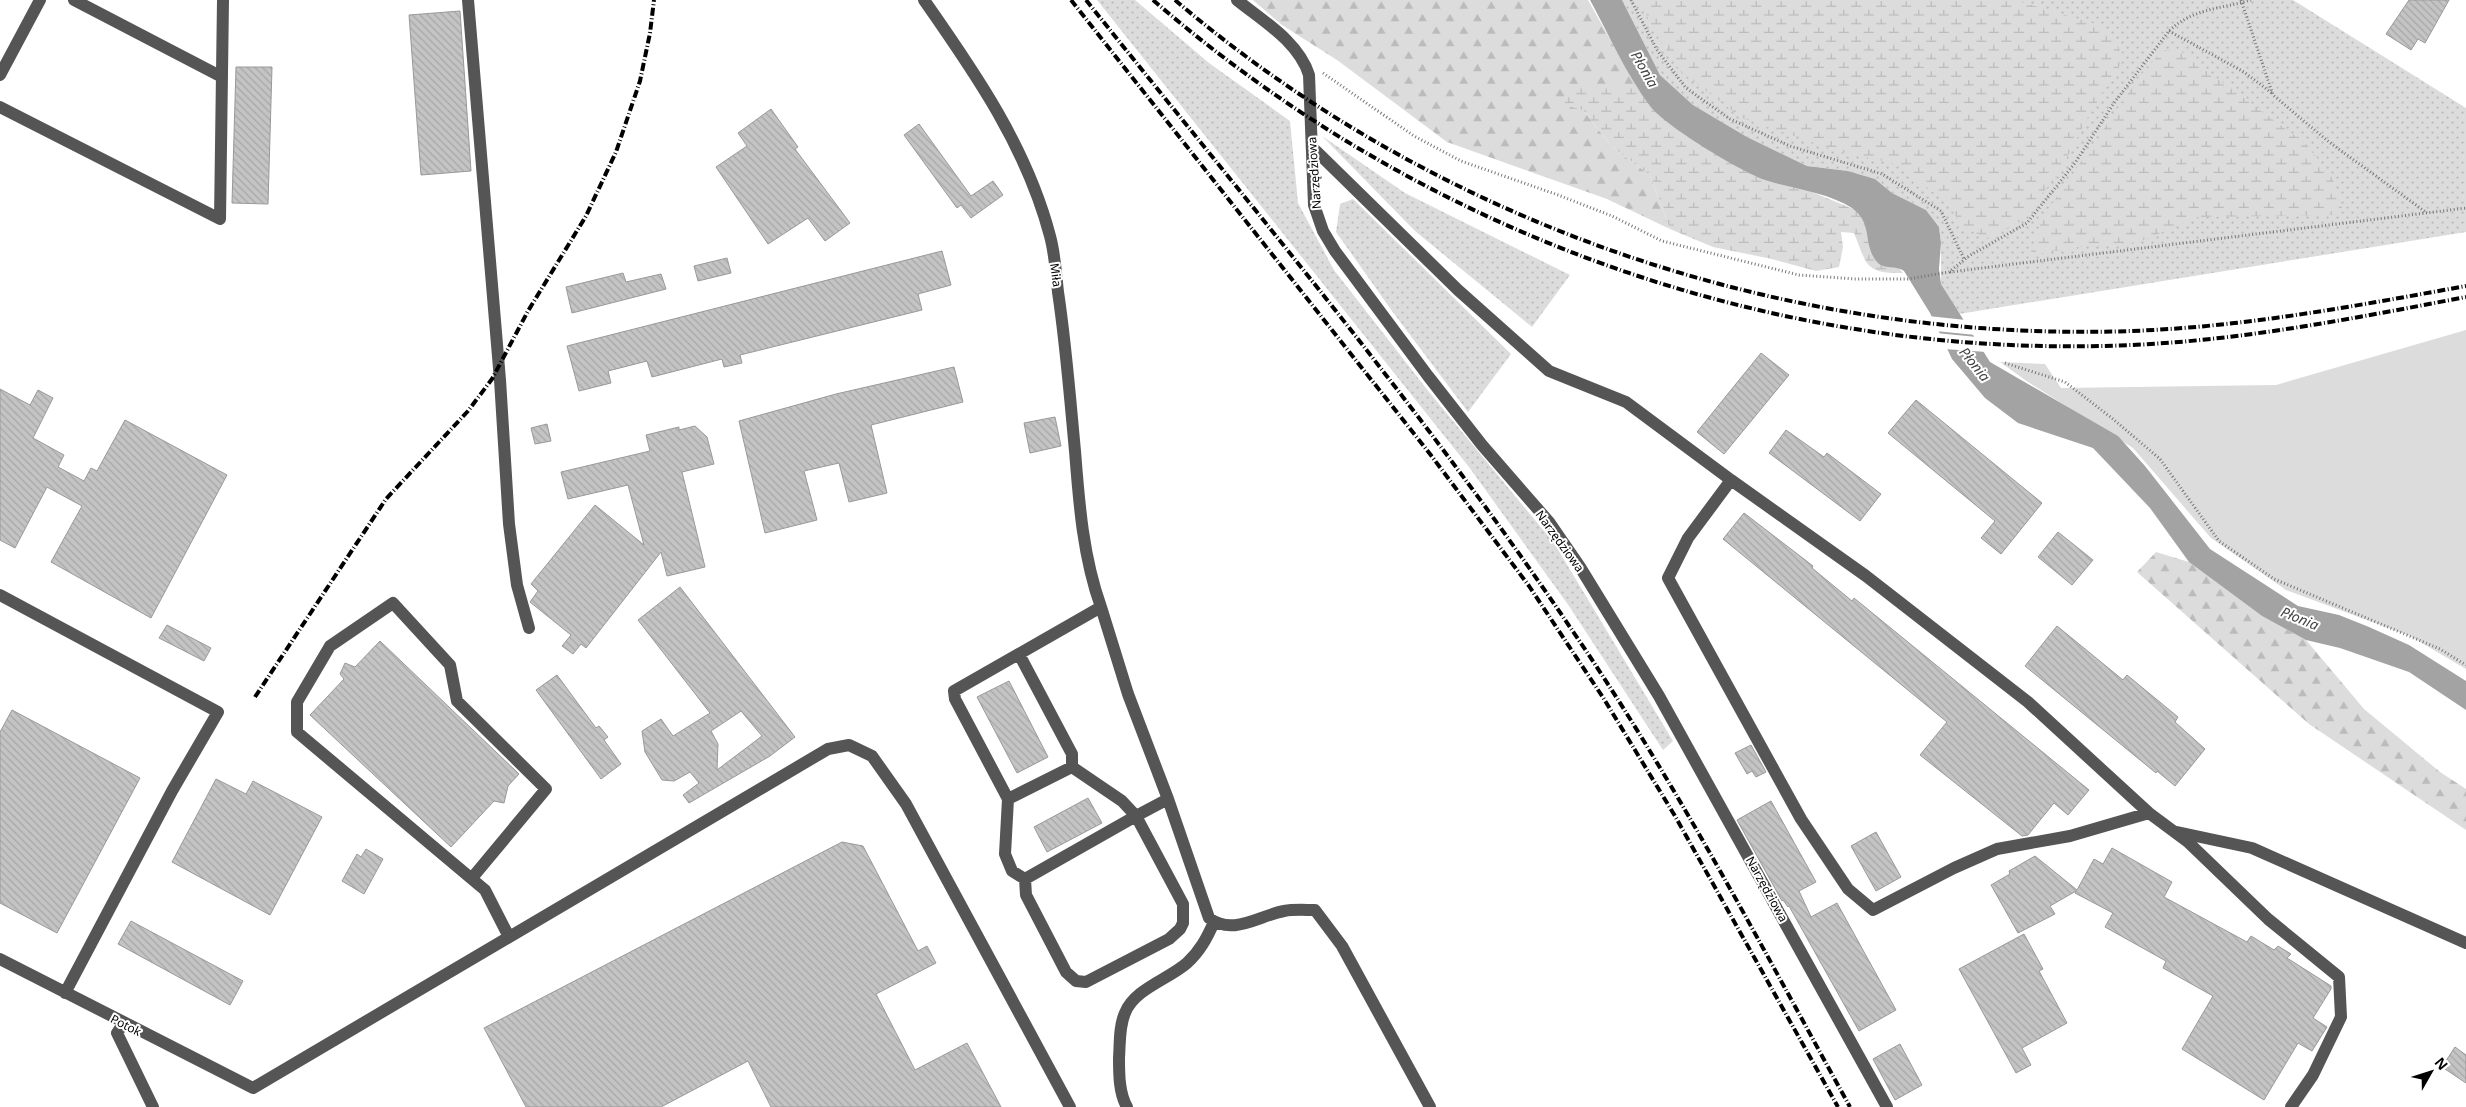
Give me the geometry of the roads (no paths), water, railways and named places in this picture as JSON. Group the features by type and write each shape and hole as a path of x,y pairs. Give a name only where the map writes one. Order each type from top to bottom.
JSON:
{"lane":[{"path":"0,74 40,0"},
{"path":"74,0 222,77"},
{"path":"0,107 220,219 223,0"},
{"path":"468,0 500,380 509,524 517,585 529,628"},
{"name":"Miła","path":"924,0 960,52 1022,155 1035,185 1051,238 1063,322 1080,510 1092,581 1128,694 1168,799 1209,918 1214,922"},
{"name":"Narzędziowa","path":"1238,0 1285,40 1306,66 1309,75 1314,205 1329,240 1428,376 1482,445 1549,522 1585,575 1659,696 1887,1107"},
{"path":"1313,148 1458,290 1549,371 1626,402 1731,480 1866,576 2028,702 2268,919 2339,977 2341,1017 2313,1075 2291,1107"},
{"path":"1731,480 1688,538 1668,578 1801,819 1848,889 1873,910 1954,868 1997,849 2070,836 2149,813"},
{"path":"0,595 218,712 172,791 65,993"},
{"path":"472,878 546,789 457,700 450,665 393,604 330,646 297,702 297,732 485,890 509,937 828,749 849,745 872,756 906,804 1070,1107"},
{"path":"1025,879 1012,871 1006,854 1008,799 954,699 954,691 1101,607"},
{"path":"1019,654 1072,754 1072,767"},
{"path":"1008,799 1072,767"},
{"path":"1025,879 1026,895 1066,972 1076,981 1086,982 1169,939 1180,930 1183,923 1183,904 1136,816 1122,801 1072,767"},
{"path":"1025,879 1168,799"},
{"path":"2174,832 2252,848 2466,944"},
{"path":"1127,1107 1123,1100 1119,1071 1120,1041 1125,1013 1133,1001 1187,963 1202,948 1214,922 1233,927 1284,911 1316,910 1342,946 1430,1107"},
{"name":"Potok","path":"0,959 123,1024 253,1088 509,937"},
{"path":"123,1024 117,1033 153,1107"}],"water":[{"name":"Płonia","path":"1590,0 1622,0 1660,75 1693,105 1747,137 1807,166 1848,171 1875,179 1892,193 1926,210 1939,227 1941,284 1990,362 2118,436 2145,466 2210,549 2298,606 2339,615 2369,627 2409,645 2466,681 2466,710 2409,672 2340,648 2306,640 2262,616 2189,562 2150,508 2093,448 2018,423 1985,398 1952,359 1930,313 1904,271 1883,266 1877,262 1870,248 1866,227 1859,214 1852,208 1832,198 1753,175 1686,136 1658,115 1641,94 1625,68"}],"railway":[{"path":"255,697 386,499 468,411 492,379 528,311 586,216 616,152 640,81 650,33 654,0"},
{"path":"1071,0 1430,454 1529,586 1604,699 1675,816 1838,1107"},
{"path":"1086,0 1398,390 1517,551 1574,633 1648,748 1718,867 1850,1107"},
{"path":"1153,0 1258,83 1370,155 1487,216 1610,266 1736,305 1866,331 1998,344 2132,345 2216,338 2300,327 2466,297"},
{"path":"1175,0 1278,79 1387,148 1503,207 1623,254 1747,291 1873,316 2002,329 2131,331 2173,329 2257,320 2341,308 2466,286"}]}
